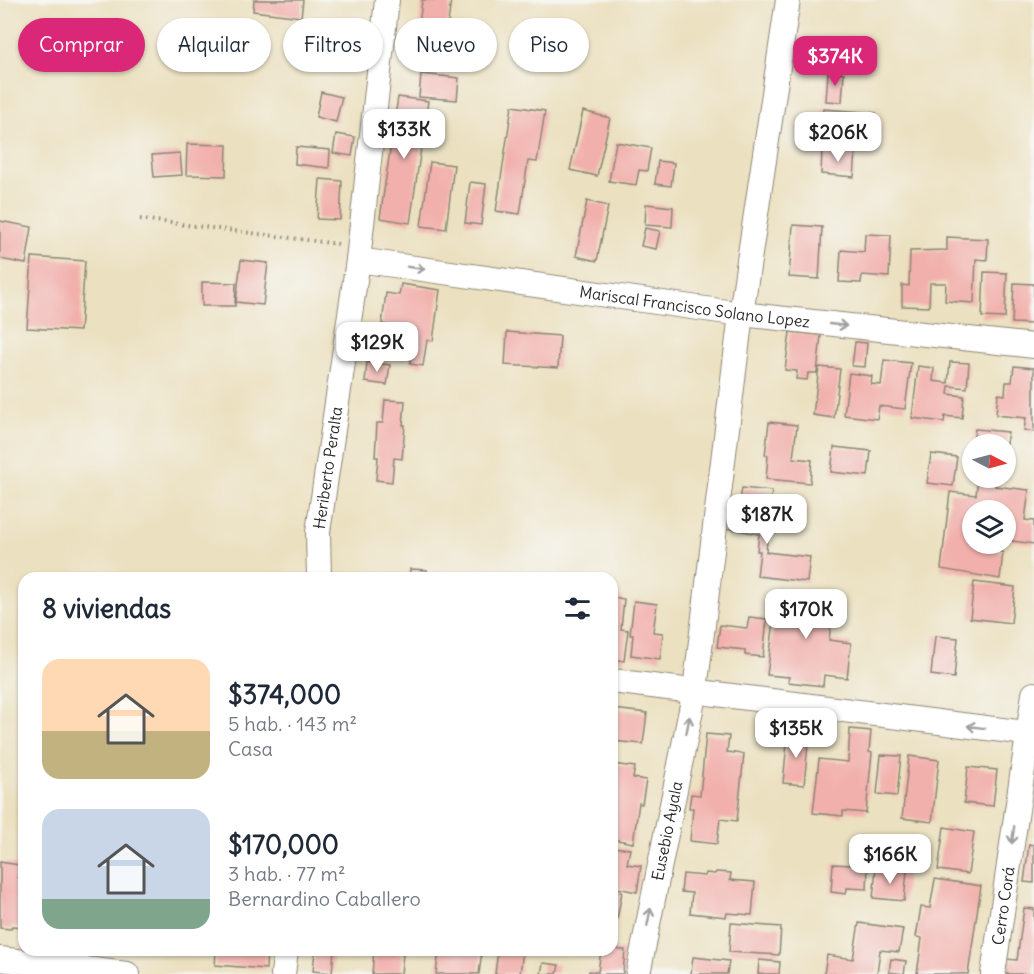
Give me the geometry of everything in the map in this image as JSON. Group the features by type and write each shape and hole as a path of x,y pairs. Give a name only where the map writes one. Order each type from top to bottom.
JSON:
{"street":[{"name":"Heriberto Peralta","path":"319,572 318,532 359,254 387,0"},
{"name":"Eusebio Ayala","path":"638,974 695,690 741,314 788,0"},
{"name":"Mariscal Francisco Solano Lopez","path":"359,254 741,314 1034,346"},
{"path":"618,682 1031,734"},
{"name":"Cerro Corá","path":"993,974 1031,734 1034,694"},
{"path":"283,974 285,956"},
{"path":"0,958 126,974"}],"path":[{"path":"140,219 359,254"}],"building":[{"path":"254,0 303,0 301,17 253,11"},
{"path":"422,0 451,0 449,18 420,18"},
{"path":"828,72 844,73 842,102 826,101"},
{"path":"421,74 459,78 457,100 419,97"},
{"path":"321,92 342,97 336,122 316,117"},
{"path":"398,97 428,101 410,223 380,218"},
{"path":"512,106 545,111 537,162 528,161 520,214 496,211"},
{"path":"823,109 876,113 873,148 821,144 821,139 797,138 798,117 822,118"},
{"path":"583,111 610,118 597,176 570,170"},
{"path":"336,134 355,137 352,156 333,153"},
{"path":"616,142 651,148 647,171 639,170 636,185 609,181"},
{"path":"187,144 227,145 226,176 186,175"},
{"path":"296,147 330,150 329,168 295,164"},
{"path":"822,149 856,151 854,177 821,174"},
{"path":"180,153 182,175 154,177 152,155"},
{"path":"658,161 674,163 671,186 655,184"},
{"path":"430,162 454,165 446,229 421,226"},
{"path":"320,179 342,181 340,220 317,219"},
{"path":"470,182 486,184 481,225 465,223"},
{"path":"587,201 608,206 597,261 576,256"},
{"path":"646,204 673,207 672,227 645,225"},
{"path":"0,221 32,227 26,264 0,259"},
{"path":"793,225 822,227 819,279 789,277"},
{"path":"645,228 660,231 656,249 641,246"},
{"path":"865,234 891,235 889,277 862,275 861,283 839,282 841,250 864,252"},
{"path":"947,237 988,239 987,260 976,259 974,303 945,301 946,283 930,283 929,307 902,306 902,285 909,286 910,251 947,250"},
{"path":"32,257 85,261 80,331 27,328"},
{"path":"241,260 268,263 263,305 236,302"},
{"path":"984,272 1007,273 1005,318 982,317"},
{"path":"202,282 236,283 235,306 202,306"},
{"path":"1014,283 1034,284 1034,324 1012,323"},
{"path":"401,284 440,290 433,341 427,340 423,366 410,364 413,338 394,335 395,326 382,324 386,293 399,295"},
{"path":"507,332 560,336 558,368 505,365"},
{"path":"790,332 821,335 817,373 808,373 807,380 796,379 797,371 785,370"},
{"path":"855,342 867,343 865,367 852,366"},
{"path":"884,360 911,363 905,409 879,406 877,419 844,415 849,373 872,376 871,384 881,385"},
{"path":"367,362 390,365 387,385 365,382"},
{"path":"950,362 969,363 967,388 949,386 948,394 964,396 962,418 945,416 944,422 912,418 918,366 934,368 933,381 948,383"},
{"path":"1014,366 1034,368 1034,432 1024,430 1026,418 996,415 998,394 1005,395 1006,382 1012,382"},
{"path":"819,367 840,369 834,418 813,415"},
{"path":"385,400 405,401 402,459 394,458 392,482 376,480 377,423 383,423"},
{"path":"769,422 797,425 793,458 812,460 810,483 766,479 768,456 765,455"},
{"path":"975,429 1008,432 1008,434 974,434"},
{"path":"834,447 871,451 868,476 831,472"},
{"path":"931,454 957,457 953,486 927,483"},
{"path":"742,488 772,491 770,504 740,500"},
{"path":"977,488 1029,490 1025,520 1034,521 1034,544 1016,542 1016,500 962,500 962,554 1003,554 1000,579 941,569 950,492 976,495"},
{"path":"727,504 761,507 760,518 769,519 766,552 810,557 807,582 757,576 760,551 757,551 759,534 725,528"},
{"path":"410,569 427,570 427,572 410,572"},
{"path":"974,582 1015,587 1011,623 970,618"},
{"path":"778,590 834,597 829,640 851,643 847,678 824,675 823,686 788,682 789,677 767,675"},
{"path":"618,598 624,599 621,629 628,630 624,661 618,660"},
{"path":"634,601 657,604 653,632 663,633 660,659 631,655 633,635 630,635"},
{"path":"749,617 767,619 763,657 745,655 745,650 717,647 720,625 747,628"},
{"path":"935,636 958,638 954,678 931,675"},
{"path":"618,710 647,713 643,744 618,742"},
{"path":"850,729 871,731 869,752 872,753 866,813 843,811 843,816 813,813 819,759 848,762"},
{"path":"788,732 809,735 804,785 783,783"},
{"path":"706,734 729,736 727,752 744,754 737,821 720,819 717,844 690,841 693,808 689,808 691,794 700,795"},
{"path":"881,755 901,756 897,796 877,794"},
{"path":"909,756 939,760 932,822 902,818"},
{"path":"618,765 635,767 633,778 646,780 642,804 639,803 633,843 618,840"},
{"path":"968,767 997,770 993,806 964,803"},
{"path":"944,827 974,832 968,874 938,870"},
{"path":"1029,844 1034,845 1034,883 1024,882"},
{"path":"618,848 630,849 627,864 641,866 637,892 618,888"},
{"path":"0,862 18,865 18,926 12,926 11,929 0,928"},
{"path":"833,864 868,866 867,889 847,888 846,894 831,892"},
{"path":"876,868 907,871 904,901 873,898"},
{"path":"716,872 731,873 730,880 755,882 752,915 727,913 726,917 690,913 692,893 681,892 683,874 705,876 706,873 715,874"},
{"path":"935,879 981,886 968,974 917,974 922,938 916,937 921,907 930,908"},
{"path":"618,892 622,892 618,914"},
{"path":"1024,908 1034,909 1034,974 1003,974 1005,959 1017,960"},
{"path":"731,923 781,927 779,955 729,952"},
{"path":"859,923 903,929 899,952 880,950 877,974 824,974 827,955 853,959"},
{"path":"618,949 625,950 623,974 588,974 589,971 598,972 600,956 618,956"},
{"path":"216,956 267,956 266,969 215,965"},
{"path":"314,956 333,956 332,973 313,971"},
{"path":"374,956 403,956 401,974 372,974"},
{"path":"438,956 481,956 479,974 436,974"},
{"path":"497,956 522,956 520,974 495,974"},
{"path":"693,957 729,961 727,974 691,974"},
{"path":"891,959 906,961 904,974 889,972"},
{"path":"759,960 780,962 779,974 758,974"},
{"path":"543,963 559,965 557,974 541,974"}]}
